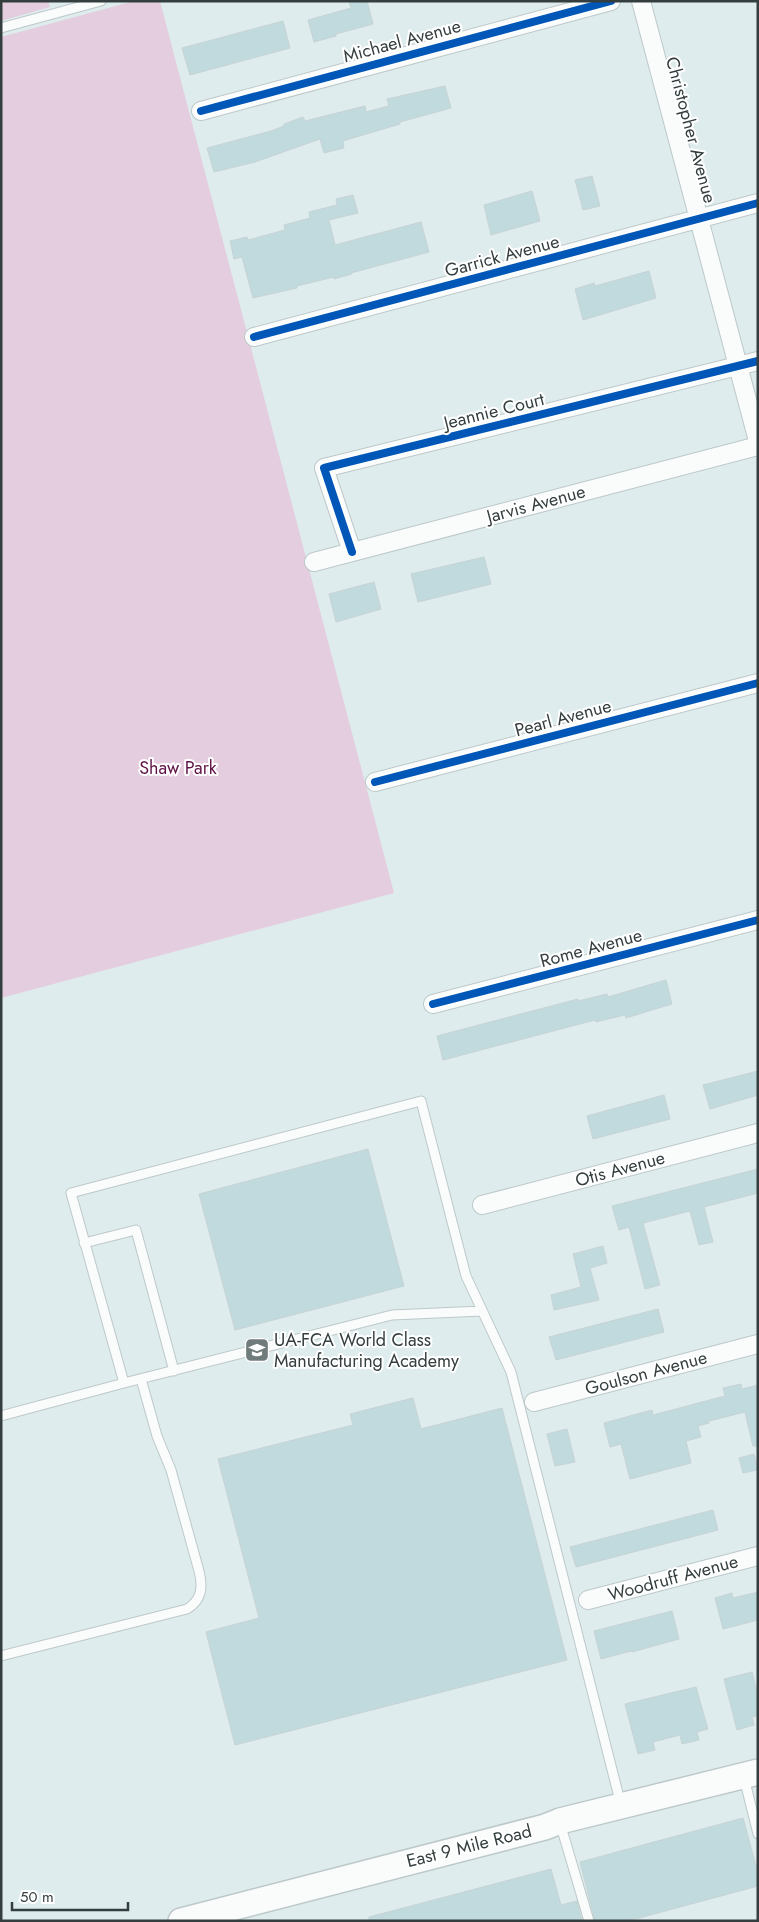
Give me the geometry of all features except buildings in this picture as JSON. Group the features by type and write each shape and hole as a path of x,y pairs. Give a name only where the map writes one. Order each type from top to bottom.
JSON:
{"main road":[{"name":"East 9 Mile Road","path":"186,1920 544,1827 560,1821 751,1774"}],"street":[{"name":"Michael Avenue","path":"201,111 611,1"},
{"name":"Christopher Avenue","path":"641,1 758,441"},
{"name":"Garrick Avenue","path":"254,337 758,203"},
{"name":"Jeannie Court","path":"352,552 324,468 758,362"},
{"name":"Jarvis Avenue","path":"314,562 758,446"},
{"name":"Pearl Avenue","path":"375,782 758,683"},
{"name":"Rome Avenue","path":"433,1004 758,920"},
{"name":"Otis Avenue","path":"482,1205 758,1133"},
{"name":"Goulson Avenue","path":"534,1402 758,1344"},
{"name":"Woodruff Avenue","path":"588,1600 758,1556"}],"lane":[{"path":"1,28 101,1"},
{"path":"124,1383 71,1193 421,1101 466,1276 511,1372 622,1807"},
{"path":"84,1243 136,1230 174,1371"},
{"path":"1,1416 392,1315 482,1311"},
{"path":"1,1656 187,1608 194,1605 198,1599 202,1582 171,1470 157,1436 141,1379"},
{"path":"751,1774 758,1834"},
{"path":"560,1821 589,1921"}],"green space":[{"path":"1,1 48,1 50,7 1,21"},
{"name":"Shaw Park","path":"134,1 160,1 394,893 1,998 1,37"}],"cycle path":[{"path":"201,111 611,1"},
{"path":"254,337 758,203"},
{"path":"352,552 324,468 758,361"},
{"path":"375,782 758,683"},
{"path":"433,1004 758,920"}],"place":[{"name":"UA-FCA World Class Manufacturing Academy","path":"257,1350"}]}
